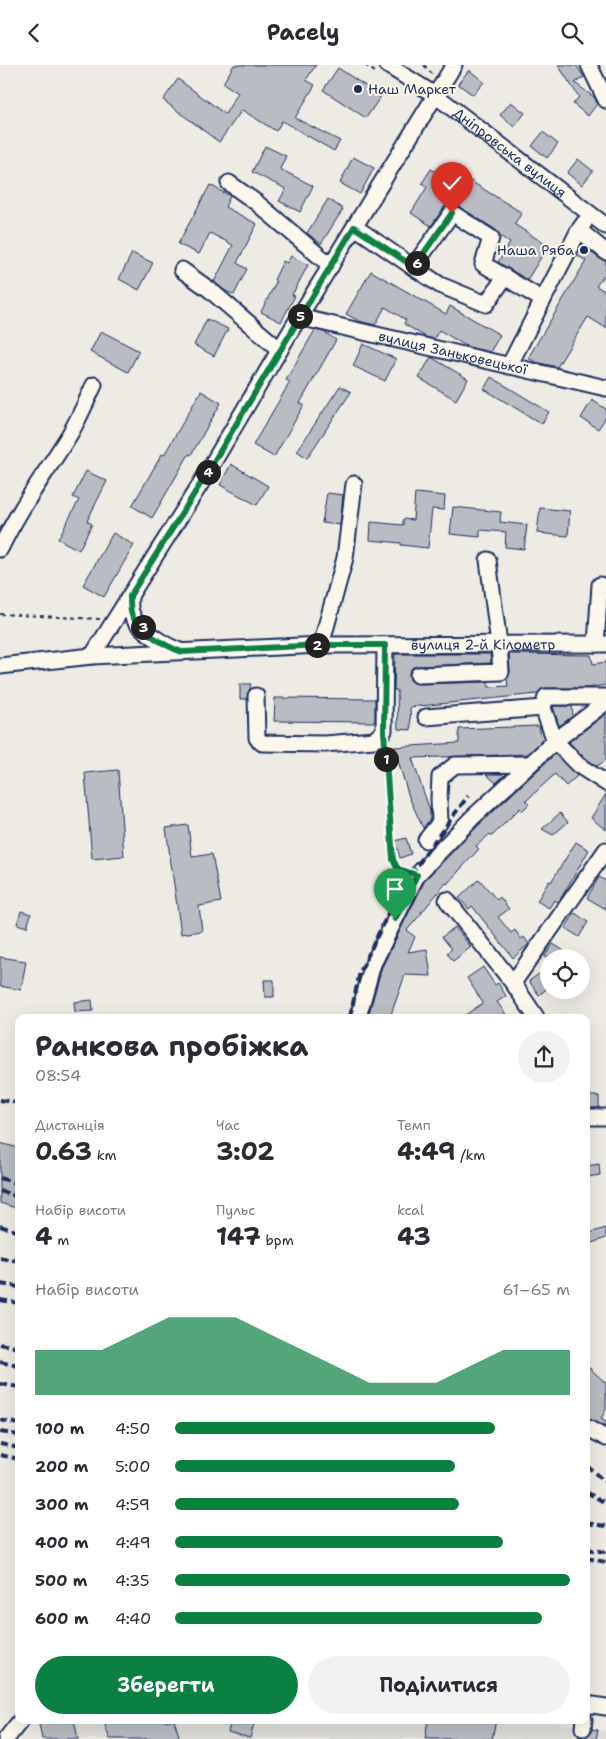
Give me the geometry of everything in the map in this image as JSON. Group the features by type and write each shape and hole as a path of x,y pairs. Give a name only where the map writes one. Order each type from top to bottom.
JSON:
{"street":[{"name":"Дніпровська вулиця","path":"387,65 435,95 606,226"},
{"path":"92,656 201,483 299,317 454,65"},
{"path":"588,65 606,100"},
{"path":"229,183 257,203 331,266"},
{"path":"414,267 452,213 491,238 483,264 543,300"},
{"path":"509,366 579,230 590,214"},
{"path":"354,227 440,285 486,303 505,277"},
{"path":"579,230 606,251"},
{"path":"182,270 210,290 280,350"},
{"name":"вулиця Заньковецької","path":"299,317 606,388"},
{"path":"0,549 39,480 69,436 94,385"},
{"path":"321,645 345,558 354,484"},
{"path":"418,675 501,672 488,560"},
{"path":"600,585 601,644"},
{"path":"130,596 131,613 138,623 169,647 182,652"},
{"name":"вулиця 2-й Кілометр","path":"0,666 92,656 321,645 601,644"},
{"path":"256,696 257,738 262,743 325,744 374,740 384,731 385,645"},
{"path":"605,780 578,765 555,741 543,708 546,697 606,697"},
{"path":"359,1014 374,964 417,875 472,818 530,763 555,741 606,702"},
{"path":"426,717 543,708"},
{"path":"426,840 440,822 438,799 440,777 455,765 530,763"},
{"path":"514,983 606,850"},
{"path":"447,900 514,983 534,1014"},
{"path":"590,1117 606,1117"},
{"path":"590,1429 606,1438"},
{"path":"590,1705 606,1707"},
{"path":"6,1739 17,1724"}],"path":[{"path":"0,614 115,620"},
{"path":"384,731 393,860 398,869 417,875"}],"shaded area":[{"path":"39,1724 564,1724 606,1731 606,1739 42,1739"}],"building":[{"path":"234,65 316,65 306,80 315,85 295,118 340,141 334,151 282,121 276,131 242,110 219,142 163,100 178,79 225,114 238,93 223,83"},
{"path":"558,65 576,65 584,77 575,83 595,98 597,104 588,116 573,104 579,97"},
{"path":"338,68 381,96 366,118 323,90"},
{"path":"469,70 484,82 473,95 458,84"},
{"path":"511,102 525,113 514,127 500,115"},
{"path":"543,132 558,144 547,158 532,146"},
{"path":"265,146 286,156 280,169 313,186 300,212 279,201 286,189 252,172"},
{"path":"353,157 374,168 360,194 340,183"},
{"path":"578,159 593,171 582,185 567,173"},
{"path":"431,169 451,181 456,172 522,213 514,224 548,246 527,280 498,262 510,243 500,236 496,230 457,205 447,203 431,226 411,213 427,187 422,183"},
{"path":"210,185 230,196 225,207 257,224 237,263 247,269 234,295 214,282 233,245 210,233 199,254 178,244"},
{"path":"328,199 343,209 321,244 307,233"},
{"path":"582,245 600,259 606,261 606,273 596,286 606,292 606,328 588,317 557,367 536,362 528,358 586,261 577,255"},
{"path":"132,253 153,263 139,290 119,279"},
{"path":"291,256 308,265 292,295 295,296 281,322 261,312 276,282 274,280 283,261 287,263"},
{"path":"371,271 446,314 450,306 500,335 490,352 468,347 439,330 434,339 426,337 404,324 406,320 385,307 375,325 359,321 346,314"},
{"path":"207,319 228,329 214,356 194,345"},
{"path":"315,330 324,332 336,340 300,403 304,405 274,457 253,445 290,382 286,380"},
{"path":"101,331 139,351 128,372 90,352"},
{"path":"363,344 396,359 385,381 353,366"},
{"path":"431,357 468,379 456,400 419,378"},
{"path":"491,377 549,412 542,424 484,389"},
{"path":"340,386 351,392 307,458 297,451"},
{"path":"201,391 221,403 152,518 132,506"},
{"path":"592,400 606,409 606,417 598,429 581,418"},
{"path":"231,464 268,486 257,505 220,485"},
{"path":"86,471 107,481 87,521 92,524 79,550 58,539 79,500 73,497"},
{"path":"327,493 343,495 340,525 322,523"},
{"path":"415,493 445,496 444,510 432,509 428,548 370,540 371,522 403,525 403,519 413,520"},
{"path":"453,507 501,512 500,522 527,525 524,549 505,547 506,532 480,530 480,537 450,534"},
{"path":"540,508 570,511 568,536 537,533"},
{"path":"113,533 134,545 104,597 83,585"},
{"path":"395,654 490,654 491,663 418,666 413,667 409,675 410,680 418,684 488,682 489,687 508,686 507,679 510,672 509,654 591,655 593,664 606,662 606,685 587,688 546,688 541,689 537,694 410,707 411,730 398,729 397,690 394,690"},
{"path":"240,684 251,684 247,699 240,699"},
{"path":"275,698 375,699 375,722 274,721"},
{"path":"553,706 572,706 573,716 559,726"},
{"path":"606,714 606,760 597,766 583,756 569,742"},
{"path":"539,726 542,740 528,754 412,758 430,811 430,819 423,828 409,797 394,747 459,743 459,729"},
{"path":"555,754 577,776 566,786 555,774 526,801 529,804 522,811 520,808 492,836 490,834 476,846 479,849 421,911 422,913 407,930 415,937 408,952 427,949 431,976 405,975 391,1014 369,1014 382,967 425,880 479,825"},
{"path":"118,770 124,856 92,859 85,773"},
{"path":"486,774 502,774 504,776 496,783"},
{"path":"606,794 606,830 591,818"},
{"path":"560,813 568,822 553,835 542,829"},
{"path":"188,825 192,857 212,854 221,902 199,906 202,931 181,934 166,828"},
{"path":"406,838 411,854 400,858 395,841"},
{"path":"576,842 589,850 561,898 558,902 554,900 549,908 537,901"},
{"path":"599,877 606,881 606,909 587,898"},
{"path":"479,879 497,900 500,897 509,909 498,917 511,933 515,930 521,939 524,937 529,944 513,958 472,906 469,909 459,898"},
{"path":"21,911 31,914 27,927 17,924"},
{"path":"575,913 588,922 579,937 565,928"},
{"path":"455,927 471,947 453,961 447,953 452,949 442,937"},
{"path":"553,944 561,949 550,949"},
{"path":"0,957 26,961 21,990 0,986"},
{"path":"483,967 495,985 498,983 506,996 497,1002 506,1014 466,1014 483,1003 467,978"},
{"path":"540,973 539,995 529,981"},
{"path":"264,980 274,980 274,997 265,997"},
{"path":"92,1000 93,1011 75,1012 74,1002"},
{"path":"590,1096 599,1096 599,1108 590,1108"},
{"path":"0,1143 15,1147 15,1208 0,1203"},
{"path":"599,1164 600,1175 590,1177 590,1165"},
{"path":"606,1228 606,1238 590,1244 590,1233"},
{"path":"590,1369 606,1383 606,1409 601,1419 606,1422 606,1427 590,1420"},
{"path":"39,1724 75,1724 78,1739 42,1739"},
{"path":"104,1724 175,1724 180,1739 110,1739"},
{"path":"230,1724 254,1724 250,1738 228,1732"},
{"path":"427,1724 495,1724 492,1739 425,1739"},
{"path":"592,1729 598,1730 596,1739 578,1739 579,1736 587,1736"}],"railway":[{"path":"351,1014 360,972 394,901 430,847 468,796"},
{"path":"0,1100 15,1102"},
{"path":"0,1178 15,1183"},
{"path":"0,1191 15,1196"},
{"path":"0,1226 15,1231"},
{"path":"0,1258 15,1260"},
{"path":"0,1284 15,1286"},
{"path":"0,1300 15,1302"},
{"path":"0,1344 15,1347"},
{"path":"0,1362 15,1365"},
{"path":"0,1384 15,1386"},
{"path":"0,1420 15,1423"},
{"path":"0,1432 15,1434"},
{"path":"0,1444 15,1447"},
{"path":"0,1455 15,1458"},
{"path":"590,1469 606,1483"},
{"path":"590,1494 606,1503"},
{"path":"590,1524 606,1526"},
{"path":"590,1550 606,1552"},
{"path":"590,1559 606,1562"}],"place":[{"name":"Наш Маркет","path":"358,89"},
{"name":"Наша Ряба","path":"584,250"}],"route":[{"path":"395,919 417,875 398,869 393,860 384,731 385,645 321,645 182,652 169,647 138,623 131,613 130,596 201,483 354,227 414,267 452,213"}]}
